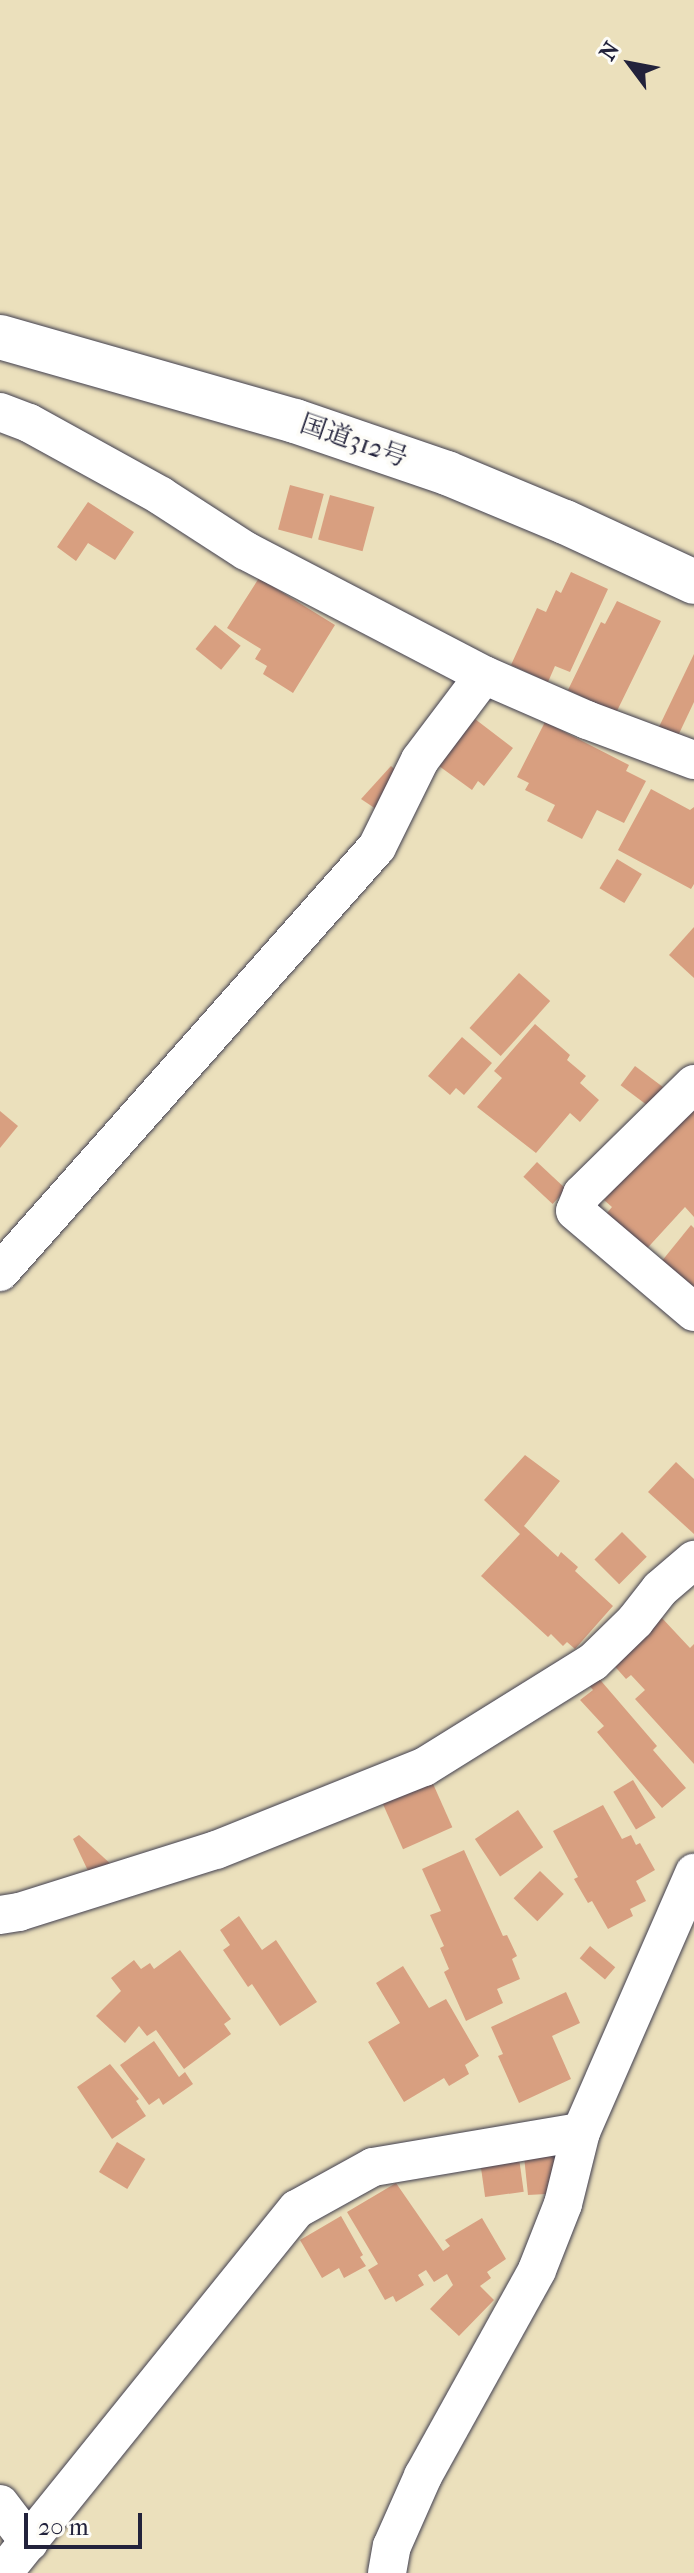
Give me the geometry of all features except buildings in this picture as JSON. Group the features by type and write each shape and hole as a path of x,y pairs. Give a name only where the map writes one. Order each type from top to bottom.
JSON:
{"highway":[{"name":"国道312号","path":"0,337 295,421 447,473 565,522 694,582"}],"street":[{"path":"0,412 29,423 161,496 246,551 484,675 587,720 694,760"},
{"path":"0,1272 377,847 420,760 484,675"},
{"path":"694,1084 582,1194 575,1211 694,1312"},
{"path":"0,1915 19,1912 216,1850 424,1767 593,1662 635,1621 660,1589 694,1560"},
{"path":"387,2573 392,2546 423,2476 537,2270 563,2204 581,2132 694,1873"},
{"path":"3,2573 297,2209 373,2167 581,2132"},
{"path":"0,2504 29,2542"}]}
